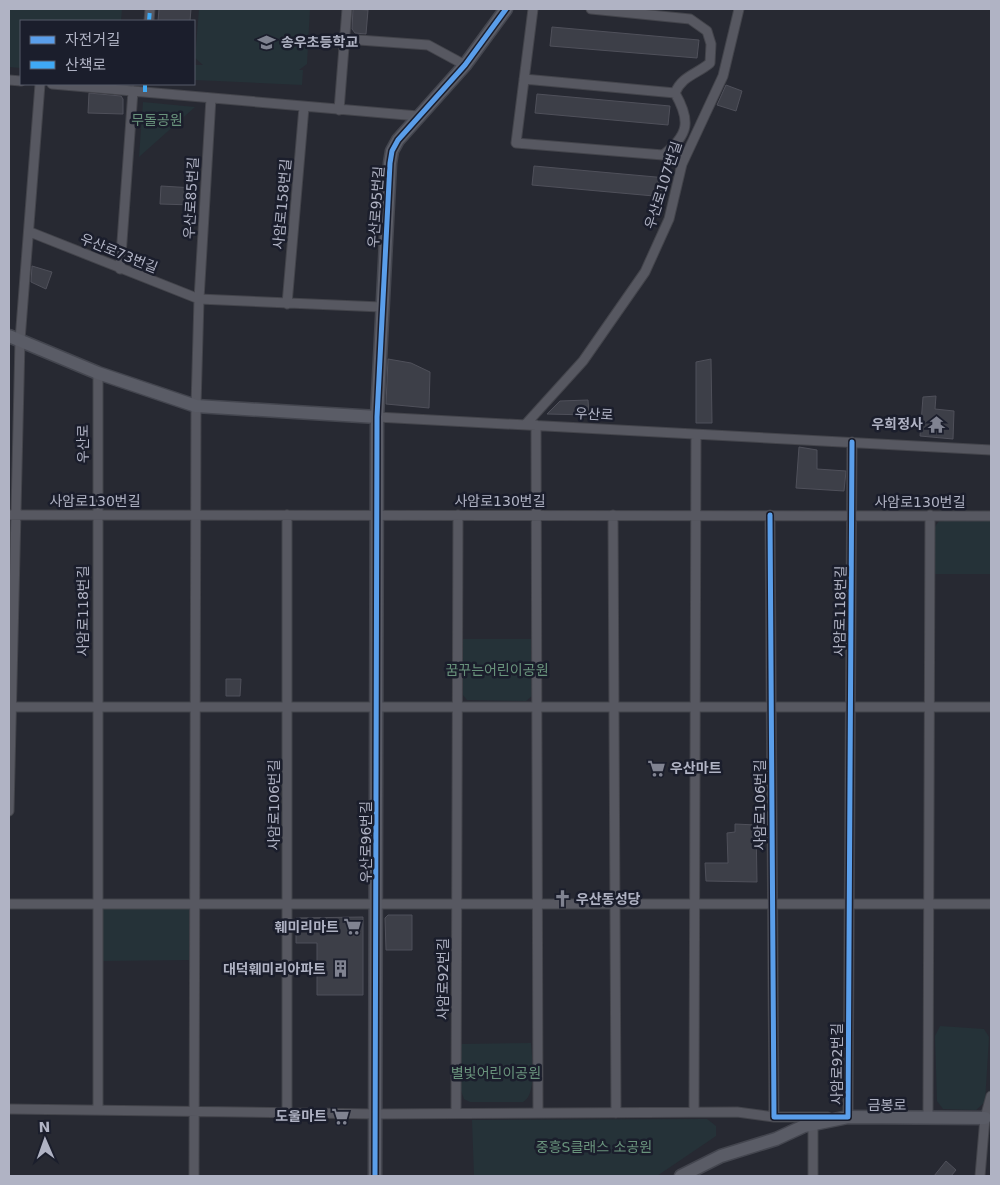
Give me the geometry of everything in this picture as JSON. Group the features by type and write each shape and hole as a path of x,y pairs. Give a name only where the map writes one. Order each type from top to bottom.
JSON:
{"street":[{"path":"340,110 347,9"},
{"name":"우산로95번길","path":"377,417 381,307 392,151 398,140 418,116 465,65 506,9"},
{"path":"533,9 516,143 663,155 676,145 683,134 686,121 684,108 674,93"},
{"path":"591,9 690,20 707,31 711,44 710,63 701,70 688,75 674,93"},
{"name":"우산로107번길","path":"525,425 583,361 645,272 669,219 682,164 723,76 739,9"},
{"path":"345,39 428,45 465,65"},
{"path":"524,79 674,93"},
{"path":"9,810 14,338 30,232 40,85"},
{"path":"64,85 133,91 145,88 211,98 418,116"},
{"path":"120,269 133,91"},
{"name":"우산로85번길","path":"196,406 199,299 211,98"},
{"name":"사암로158번길","path":"287,304 304,107"},
{"name":"우산로73번길","path":"30,232 199,299"},
{"path":"199,299 381,307"},
{"name":"우산로","path":"14,338 98,373 196,406 991,450"},
{"name":"우산로","path":"97,515 98,373"},
{"path":"194,1176 196,406"},
{"name":"우산로96번길","path":"375,1176 378,706 377,417"},
{"path":"536,425 538,1112"},
{"path":"694,1112 696,435"},
{"name":"사암로118번길","path":"850,706 853,515 852,442"},
{"name":"사암로130번길","path":"12,515 991,516"},
{"name":"사암로118번길","path":"97,515 97,707"},
{"path":"287,515 287,706"},
{"path":"457,904 458,515"},
{"path":"613,515 616,1113"},
{"path":"770,515 771,706"},
{"path":"928,1116 930,516"},
{"name":"사암로106번길","path":"287,706 287,904"},
{"name":"사암로106번길","path":"771,706 772,904"},
{"path":"850,706 850,904"},
{"path":"10,707 991,706"},
{"path":"97,707 98,1109"},
{"path":"9,904 991,904"},
{"path":"287,904 287,1113"},
{"name":"사암로92번길","path":"456,1113 457,904"},
{"path":"772,904 774,1117"},
{"name":"사암로92번길","path":"9,1109 376,1114 737,1112 774,1117 848,1116 850,904"},
{"path":"980,1176 985,1118 991,1096"},
{"name":"금봉로","path":"681,1176 721,1156 776,1139 804,1126 813,1126 848,1116 985,1118"},
{"path":"813,1126 813,1176"}],"green space":[{"path":"9,9 122,9 121,20 20,20 20,68 9,67"},
{"name":"송우초등학교","path":"199,9 310,9 307,64 299,70 303,70 302,85 195,80 195,65 203,65 195,58"},
{"name":"무돌공원","path":"143,102 195,107 139,157"},
{"path":"939,521 991,521 991,574 934,574 934,528"},
{"name":"꿈꾸는어린이공원","path":"462,639 531,639 532,696 526,701 467,700 463,695"},
{"path":"103,909 189,909 189,960 103,961"},
{"path":"940,1026 984,1029 989,1037 985,1102 976,1110 943,1109 937,1101 935,1036"},
{"name":"별빛어린이공원","path":"531,1043 532,1084 527,1098 523,1102 470,1102 464,1099 461,1091 461,1044"},
{"name":"중흥S클래스 소공원","path":"707,1119 716,1126 716,1136 657,1176 474,1176 472,1120"}],"building":[{"path":"159,9 191,9 190,20 158,20"},
{"path":"353,9 368,10 366,34 355,33 352,29"},
{"path":"552,27 699,40 697,58 550,46"},
{"path":"726,85 742,91 736,111 717,105"},
{"path":"89,93 121,96 123,99 123,114 88,113"},
{"path":"537,94 670,106 668,125 535,113"},
{"path":"534,166 667,178 665,197 532,185"},
{"path":"161,186 194,188 193,205 160,204"},
{"path":"32,266 52,272 46,289 31,282"},
{"path":"388,359 411,363 430,372 429,408 386,404"},
{"path":"711,359 712,423 696,423 696,362"},
{"name":"우희정사","path":"936,396 935,409 954,411 953,439 920,436 923,397"},
{"path":"588,400 589,415 547,414 560,401"},
{"path":"799,447 817,450 817,469 846,471 844,491 796,488"},
{"path":"226,679 241,679 240,696 226,696"},
{"path":"735,824 756,825 757,882 706,881 705,863 728,863 727,833 735,832"},
{"path":"388,915 412,915 412,950 386,950 385,918"},
{"name":"대덕훼미리아파트","path":"363,917 363,995 317,995 317,943 296,943 296,918"},
{"path":"946,1161 956,1170 951,1176 934,1176"}],"marked path":[{"path":"149,20 150,9"},
{"path":"145,85 145,92"}],"cycle path":[{"path":"375,1176 377,417 390,163 392,151 398,140 465,65 506,9"},
{"path":"770,515 774,1117 848,1117 852,442"}],"place":[{"name":"송우초등학교","path":"267,42"},
{"name":"우희정사","path":"937,424"},
{"name":"우산마트","path":"656,768"},
{"name":"우산동성당","path":"562,899"},
{"name":"훼미리마트","path":"353,927"},
{"name":"대덕훼미리아파트","path":"340,969"},
{"name":"도울마트","path":"341,1116"}]}
